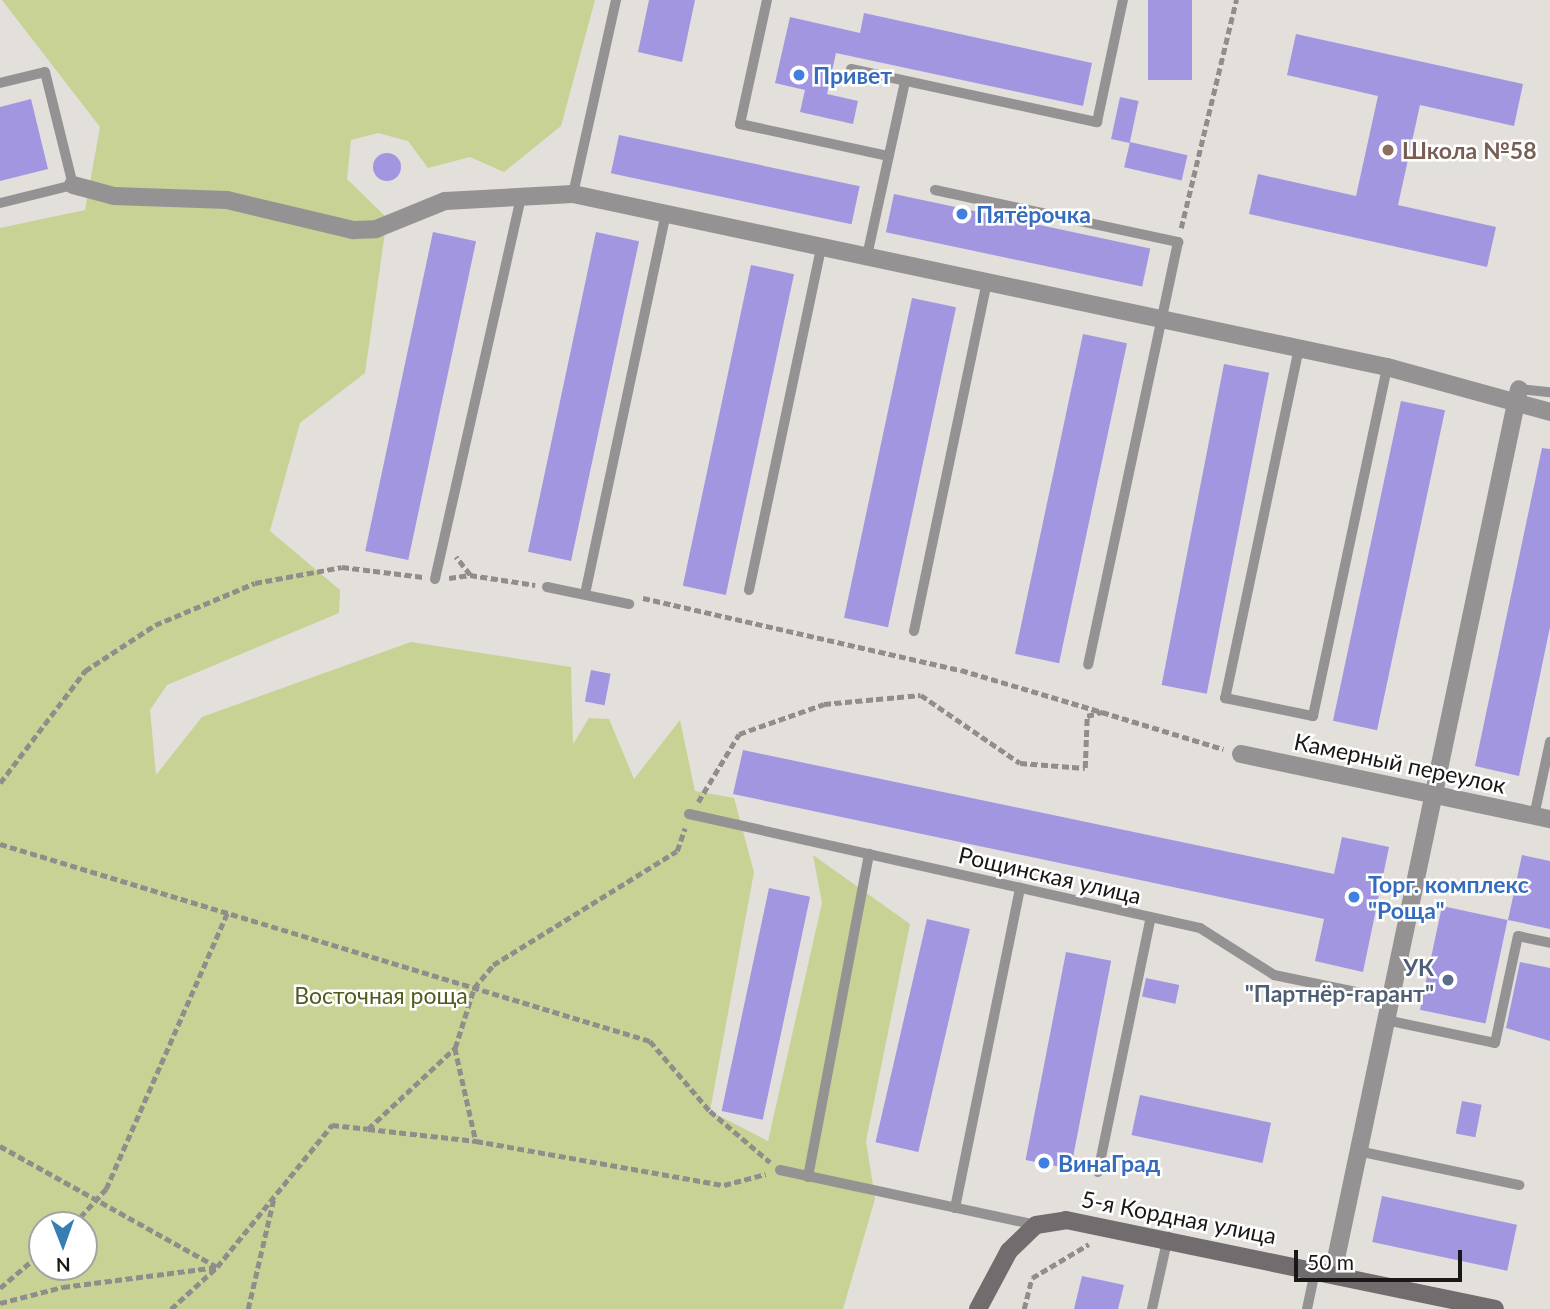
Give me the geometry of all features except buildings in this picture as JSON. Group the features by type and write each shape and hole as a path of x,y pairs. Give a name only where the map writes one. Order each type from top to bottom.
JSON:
{"main road":[{"name":"5-я Кордная улица","path":"1036,1225 1096,1221 1495,1309"},
{"path":"978,1309 1009,1251 1036,1225"}],"street":[{"path":"73,185 114,196 227,200 353,230 387,226 445,201 522,194 573,194 1518,395 1550,412"},
{"path":"1324,1271 1358,1151 1518,395"},
{"name":"Камерный переулок","path":"1241,754 1542,818"}],"lane":[{"path":"573,194 616,0"},
{"path":"767,0 740,124 888,156"},
{"path":"851,69 1097,122 1123,0"},
{"path":"0,83 46,72 73,185 0,203"},
{"path":"867,256 905,81"},
{"path":"935,190 1178,242 1088,665"},
{"path":"435,579 522,194"},
{"path":"585,594 666,214"},
{"path":"748,590 821,247"},
{"path":"914,631 987,282"},
{"path":"1299,348 1225,698 1313,716 1387,367"},
{"path":"1518,395 1550,392"},
{"path":"547,587 629,604"},
{"path":"1542,818 1550,742"},
{"name":"Рощинская улица","path":"689,814 1200,928 1274,975 1390,999"},
{"path":"808,1177 869,854"},
{"path":"954,1208 1020,888"},
{"path":"1098,1172 1151,917"},
{"path":"1386,1020 1495,1043 1518,936 1550,943"},
{"path":"1358,1151 1519,1185"},
{"path":"780,1170 1036,1225"},
{"path":"1152,1309 1168,1237"},
{"path":"1307,1309 1324,1271"}],"path":[{"path":"1178,242 1236,0"},
{"path":"0,783 85,671 155,625 255,583 342,567 435,579"},
{"path":"470,575 547,587"},
{"path":"629,604 647,596 961,670 1241,754"},
{"path":"368,1129 455,1048 474,988 493,965 677,851 689,814 739,734 824,704 921,695 1020,763 1085,768 1087,716 1102,712"},
{"path":"0,844 650,1041 710,1111 780,1170"},
{"path":"88,1211 96,1204 150,1100 228,913"},
{"path":"455,1048 475,1141"},
{"path":"171,1309 217,1267 332,1125 475,1141 724,1185 780,1170"},
{"path":"0,1146 96,1204 217,1267"},
{"path":"248,1309 275,1195"},
{"path":"1024,1309 1032,1278 1091,1243 1103,1246"},
{"path":"0,1288 28,1264"},
{"path":"0,1303 63,1287 217,1267"}],"green space":[{"name":"Восточная роща","path":"2,0 595,0 561,126 504,172 470,157 428,168 408,141 378,133 351,140 347,179 387,218 365,373 300,423 270,531 340,590 339,613 167,685 150,710 156,775 202,717 411,642 571,667 573,744 589,718 609,719 634,779 680,720 695,791 734,798 754,872 710,1111 768,1141 822,903 813,855 910,924 866,1141 875,1199 843,1309 0,1309 0,228 85,210 100,127"}],"place":[{"name":"Привет","path":"799,75"},
{"name":"Школа №58","path":"1388,150"},
{"name":"Пятёрочка","path":"962,214"},
{"name":"Торг. комплекс \"Роща\"","path":"1354,897"},
{"name":"УК \"Партнёр-гарант\"","path":"1448,980"},
{"name":"ВинаГрад","path":"1044,1163"}]}
